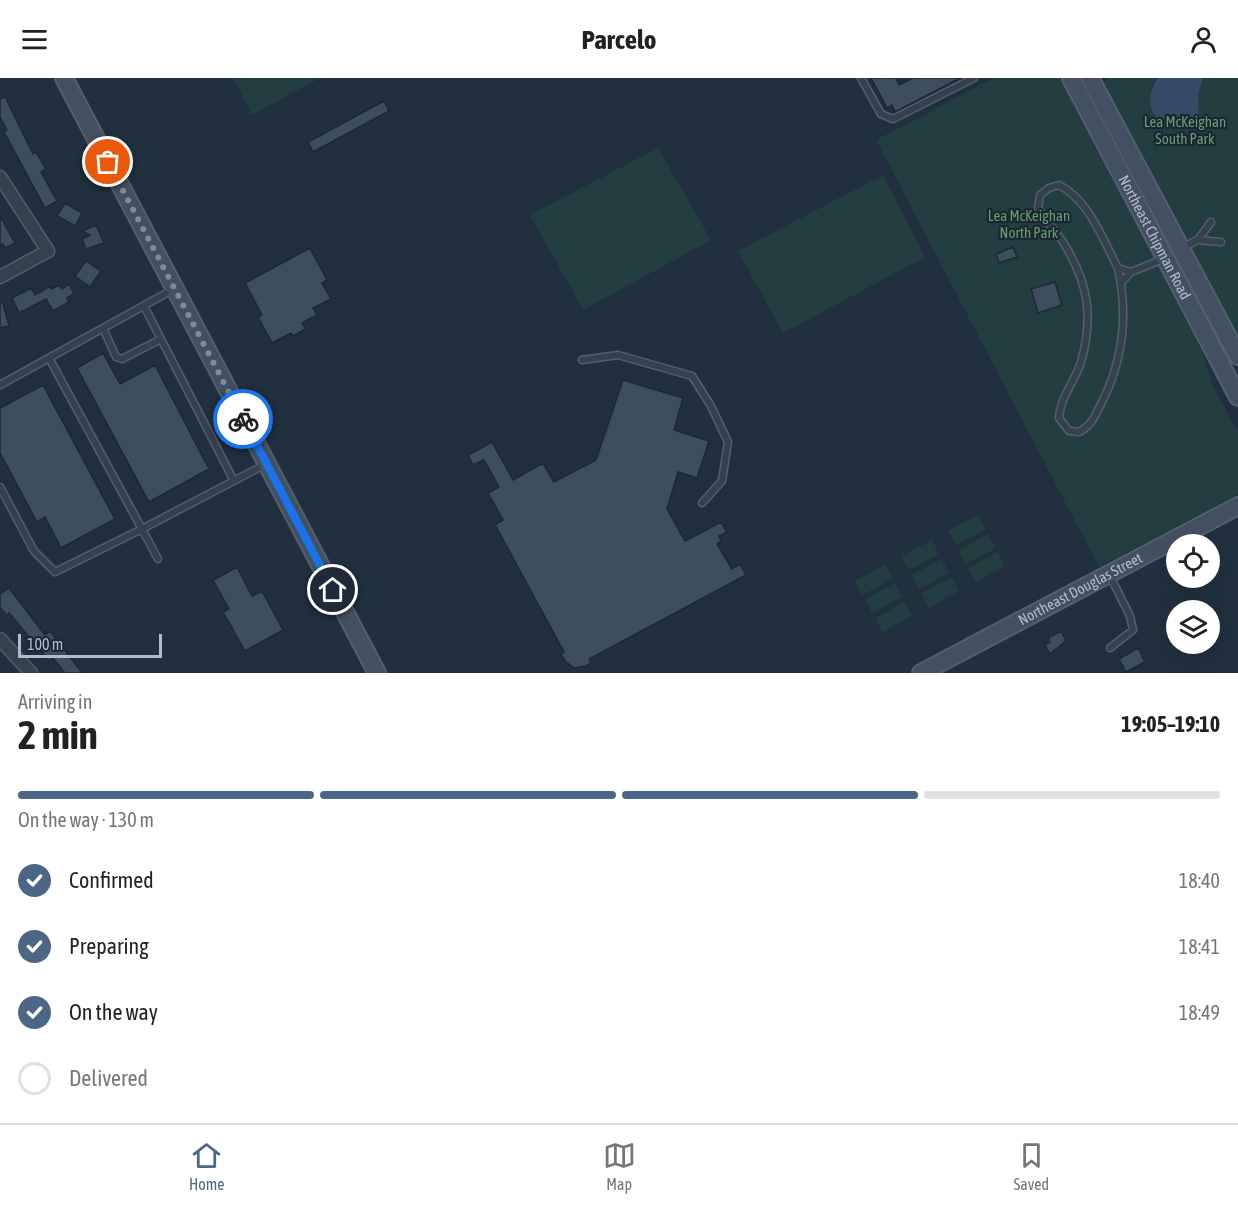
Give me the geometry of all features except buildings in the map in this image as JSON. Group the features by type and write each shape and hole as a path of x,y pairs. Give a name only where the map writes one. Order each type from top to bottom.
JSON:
{"main road":[{"path":"64,78 377,673"},
{"name":"Northeast Chipman Road","path":"1071,78 1238,397"},
{"name":"Northeast Chipman Road","path":"1090,78 1238,356"},
{"name":"Northeast Douglas Street","path":"921,673 1238,506"}],"street":[{"path":"0,177 48,251 0,277"},
{"path":"0,639 31,673"}],"lane":[{"path":"861,78 881,114 893,119 974,78"},
{"path":"1059,185 1071,191 1086,209 1118,268 1125,298 1123,339 1114,377 1092,423 1078,432 1069,431 1059,418 1059,409 1080,366 1088,327 1089,302 1082,280 1062,242 1038,208 1040,195 1048,188 1059,185"},
{"path":"1121,283 1131,272 1165,258 1197,240 1211,222"},
{"path":"1197,240 1221,242"},
{"path":"1118,268 1131,272"},
{"path":"0,385 175,289"},
{"path":"144,306 234,481"},
{"path":"103,328 116,357 122,359 161,339"},
{"path":"582,360 618,355 692,376 711,406 728,442 722,481 702,503"},
{"path":"50,358 158,559"},
{"path":"0,487 34,550 55,572 267,464"},
{"path":"1110,575 1130,616 1133,630 1110,648"}],"green space":[{"path":"233,78 320,78 252,115"},
{"name":"Lea McKeighan North Park","path":"994,78 1060,78 1200,347 1214,388 1238,432 1238,494 1099,567 876,140"},
{"name":"Lea McKeighan South Park","path":"1111,78 1238,78 1238,343 1100,83"},
{"path":"658,148 711,240 583,310 530,215"},
{"path":"883,175 925,257 783,333 738,251"},
{"path":"978,515 986,529 956,545 948,531"},
{"path":"988,534 996,548 965,564 958,550"},
{"path":"932,540 939,554 909,570 901,556"},
{"path":"998,552 1005,566 975,582 968,568"},
{"path":"942,559 949,573 919,589 912,575"},
{"path":"885,565 893,579 862,595 855,581"},
{"path":"952,577 959,591 929,608 921,593"},
{"path":"895,583 902,597 872,613 865,599"},
{"path":"905,602 912,616 882,632 875,618"}],"water":[{"path":"1158,78 1203,78 1198,94 1199,115 1184,128 1164,125 1155,115 1150,97"}],"way so far":[{"path":"108,162 243,419"}],"route":[{"path":"243,419 333,590"}]}
